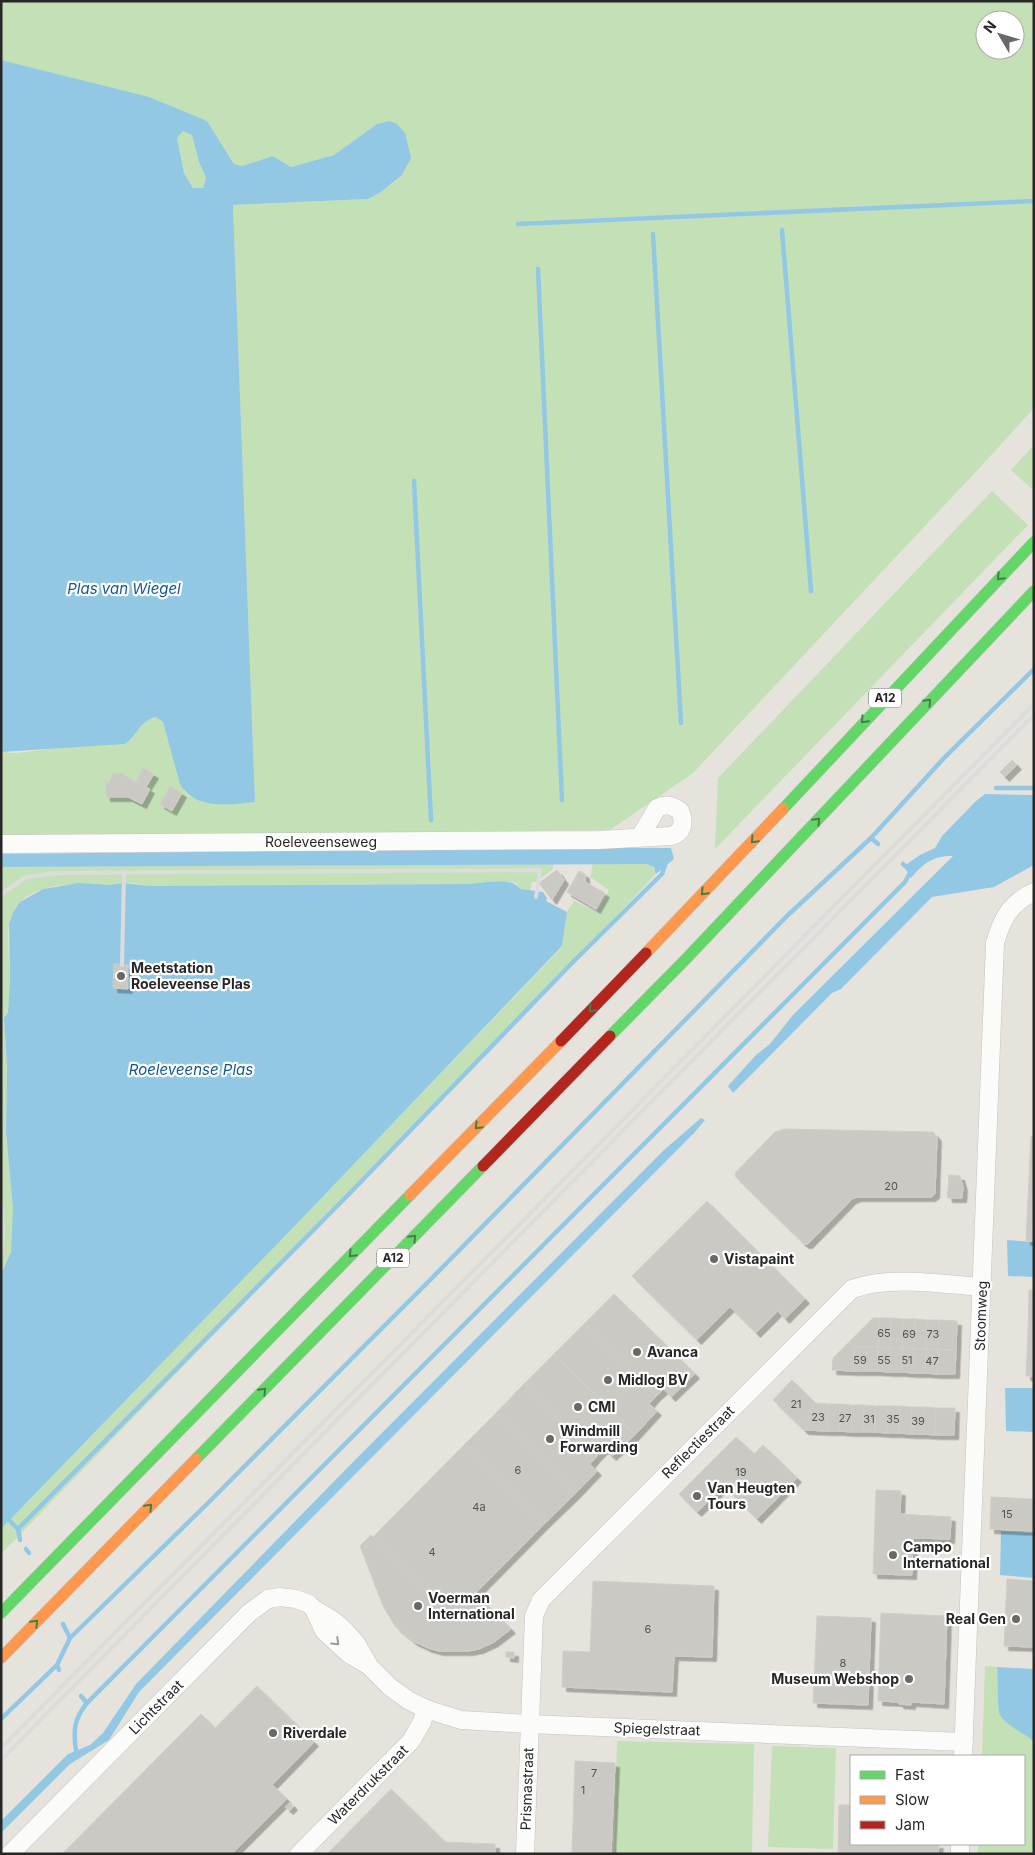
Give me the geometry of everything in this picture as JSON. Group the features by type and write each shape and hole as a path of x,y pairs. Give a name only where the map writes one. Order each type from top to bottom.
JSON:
{"highway":[{"name":"A12","path":"1,1612 635,965 1034,542"},
{"name":"A12","path":"1,1658 685,960 1034,591"}],"street":[{"name":"Roeleveenseweg","path":"1,844 599,840 640,837"},
{"name":"Stoomweg","path":"964,1749 996,943 1001,923 1012,908 1024,897 1034,892"},
{"name":"Reflectiestraat","path":"529,1724 534,1616 541,1600 852,1289 886,1281 982,1287"},
{"name":"Lichtstraat","path":"10,1854 260,1604 268,1599 280,1597 296,1599 309,1604 314,1609"},
{"name":"Spiegelstraat","path":"314,1609 324,1631 349,1654 368,1665 408,1700 426,1709 461,1720 964,1749"},
{"name":"Waterdrukstraat","path":"300,1854 411,1741 422,1722 426,1709"},
{"name":"Prismastraat","path":"525,1854 529,1724"}],"green space":[{"path":"1,1 1034,1 1034,408 693,773 610,830 1,836 1,752 16,753 130,740 144,722 156,717 163,722 185,793 191,797 255,802 233,205 368,199 392,184 402,175 407,166 389,121 377,124 334,155 291,167 273,156 242,166 234,164 207,121 67,77 1,60"},
{"path":"183,131 192,135 199,162 206,178 203,188 193,188 184,173 177,138"},
{"path":"1034,445 1034,491 1011,470"},
{"path":"992,491 1028,525 715,849 718,778"},
{"path":"593,863 647,864 654,867 656,874 442,1100 1,1554 1,1529 562,947 567,912 574,901 597,912 609,890 590,877"},
{"path":"553,864 553,869 536,882 532,882 530,890 521,889 516,883 511,882 468,884 150,886 120,883 111,885 67,885 39,890 28,896 18,905 11,917 8,932 10,990 9,1007 5,1015 7,1065 6,1131 14,1225 8,1261 1,1275 1,867"},
{"path":"985,1666 997,1667 1000,1714 1034,1742 1034,1854 978,1854 978,1845 1025,1845 1025,1755 982,1755"},
{"path":"617,1741 754,1744 752,1854 614,1854"},
{"path":"772,1746 836,1748 833,1849 768,1847"}],"water":[{"name":"Plas van Wiegel","path":"1,60 149,97 207,121 234,164 242,166 273,156 291,167 334,155 377,124 389,121 397,124 405,133 411,158 402,175 381,192 368,199 233,205 255,802 213,804 194,798 186,792 180,784 163,722 156,717 142,725 125,744 1,752","holes":["183,131 192,135 199,162 206,178 203,188 193,188 184,173 177,138"]},
{"path":"985,794 1034,795 1034,865 994,887 932,897 841,989 832,993 733,1093 728,1086 756,1055 770,1044 793,1015 953,856 940,857 929,861 911,878 904,866 935,848 942,836"},
{"path":"671,848 674,859 656,874 654,867 647,864 1,867 1,854"},
{"name":"Roeleveense Plas","path":"510,882 521,889 543,892 547,898 546,901 567,912 562,946 313,1207 1,1529 1,1275 11,1252 13,1208 6,1132 7,1066 4,1018 8,1012 10,983 9,924 13,912 20,902 43,889 79,883 110,885 123,883 150,886 468,884"},
{"path":"701,1118 705,1120 694,1133 139,1692 109,1740 70,1764 1,1833 1,1821 68,1754 90,1745 103,1733 136,1684 353,1462 664,1150"},
{"path":"1007,1240 1034,1242 1034,1277 1008,1276"},
{"path":"1005,1388 1034,1388 1034,1432 1006,1431"},
{"path":"1001,1531 1034,1533 1034,1578 1000,1575"},
{"path":"997,1667 1034,1669 1034,1742 1006,1722 1000,1715"}],"building":[{"path":"1012,760 1017,765 1005,777 1000,772"},
{"path":"143,768 154,774 146,787 150,789 142,804 128,797 106,797 106,783 109,783 112,774 121,773 136,782"},
{"path":"170,786 182,793 172,811 160,804"},
{"path":"557,870 564,880 552,900 539,883"},
{"path":"579,871 585,874 585,882 605,893 596,909 567,892"},
{"name":"Meetstation Roeleveense Plas","path":"114,964 128,965 128,989 113,988"},
{"path":"785,1129 933,1132 937,1137 935,1194 931,1197 857,1197 852,1199 808,1244 804,1244 735,1176 736,1172 775,1132"},
{"path":"1031,1136 1034,1136 1034,1241 1026,1241"},
{"path":"949,1175 960,1176 963,1187 962,1198 948,1198"},
{"path":"707,1201 805,1299 785,1319 778,1311 756,1333 730,1307 697,1340 632,1276"},
{"path":"1029,1290 1034,1290 1034,1333 1028,1333"},
{"path":"614,1294 695,1374 671,1397 664,1389 656,1396 584,1324"},
{"path":"873,1318 879,1318 878,1347 854,1347 849,1342"},
{"path":"879,1318 891,1318 890,1348 878,1347"},
{"path":"891,1318 903,1319 902,1348 890,1348"},
{"path":"903,1319 915,1319 914,1349 902,1348"},
{"path":"915,1319 927,1320 926,1349 914,1349"},
{"path":"927,1320 939,1320 938,1350 926,1349"},
{"path":"939,1320 957,1321 956,1350 938,1350"},
{"path":"584,1324 656,1396 649,1404 657,1411 635,1435 554,1354"},
{"path":"1028,1333 1034,1333 1034,1376 1026,1376"},
{"path":"849,1342 854,1347 853,1371 832,1370 833,1358"},
{"path":"854,1347 866,1347 865,1371 853,1371"},
{"path":"866,1347 878,1347 877,1371 865,1371"},
{"path":"878,1347 890,1348 889,1372 877,1371"},
{"path":"890,1348 902,1348 901,1372 889,1372"},
{"path":"902,1348 914,1349 913,1373 901,1372"},
{"path":"914,1349 926,1349 925,1373 913,1373"},
{"path":"926,1349 938,1350 937,1374 925,1373"},
{"path":"938,1350 956,1350 955,1374 937,1374"},
{"path":"554,1354 635,1435 612,1456 604,1449 597,1456 524,1384"},
{"path":"792,1380 815,1403 804,1430 773,1400"},
{"path":"524,1384 597,1456 590,1464 597,1471 575,1494 495,1414"},
{"path":"815,1403 828,1404 827,1431 804,1430"},
{"path":"828,1404 840,1404 839,1431 827,1431"},
{"path":"840,1404 852,1405 851,1432 839,1431"},
{"path":"852,1405 864,1405 863,1432 851,1432"},
{"path":"864,1405 876,1406 875,1432 863,1432"},
{"path":"876,1406 888,1406 887,1433 875,1432"},
{"path":"888,1406 900,1406 899,1433 887,1433"},
{"path":"900,1406 912,1407 911,1434 899,1433"},
{"path":"912,1407 924,1407 923,1434 911,1434"},
{"path":"924,1407 936,1408 935,1435 923,1434"},
{"path":"936,1408 955,1408 954,1435 935,1435"},
{"path":"495,1414 575,1494 545,1523 465,1444"},
{"path":"736,1437 754,1454 763,1445 797,1478 757,1519 724,1486 697,1512 679,1494"},
{"path":"465,1444 545,1523 452,1617 372,1538"},
{"path":"876,1490 901,1491 900,1514 951,1517 950,1539 913,1538 912,1575 873,1574"},
{"path":"991,1497 1034,1499 1034,1531 990,1529"},
{"path":"371,1535 452,1617 476,1594 511,1629 494,1642 479,1649 468,1651 439,1651 413,1641 395,1626 383,1606 360,1546"},
{"path":"1007,1579 1034,1581 1034,1647 1004,1646"},
{"path":"593,1581 714,1586 712,1657 674,1656 672,1692 562,1687 563,1651 590,1652"},
{"path":"881,1613 947,1616 944,1704 911,1702 911,1705 899,1704 899,1702 878,1701"},
{"path":"817,1616 871,1618 868,1705 813,1703"},
{"path":"506,1652 514,1652 514,1658 506,1657"},
{"path":"257,1686 314,1742 272,1785 287,1799 237,1849 231,1854 62,1854 201,1714 215,1728"},
{"path":"575,1761 615,1763 611,1854 572,1854"},
{"path":"391,1789 445,1842 495,1844 495,1854 327,1854"},
{"path":"290,1802 293,1806 289,1810 285,1807"},
{"path":"839,1805 850,1805 850,1845 939,1845 938,1854 838,1854"}],"waterway":[{"path":"518,224 1034,201"},
{"path":"782,230 811,591"},
{"path":"653,234 681,723"},
{"path":"538,269 562,800"},
{"path":"414,481 431,820"},
{"path":"70,1638 209,1502 432,1278 787,916 871,838 944,758 1034,669"},
{"path":"996,788 1034,788"},
{"path":"871,838 878,844"},
{"path":"18,1529 352,1191 572,963 662,874 666,862"},
{"path":"76,1751 77,1720 87,1703 905,882 911,871 903,864"},
{"path":"10,1521 18,1529 20,1540"},
{"path":"26,1549 29,1553"},
{"path":"59,1670 57,1665 70,1638 63,1624"},
{"path":"1,1719 57,1665"},
{"path":"81,1696 87,1703"}],"railway":[{"path":"1,1748 1034,704"},
{"path":"1,1760 1034,715"},
{"path":"1,894 26,877 57,873 540,870 536,897"},
{"path":"122,965 124,872"},
{"path":"1,1205 3,1233 1,1251"}],"traffic: fast":[{"path":"783,809 1034,542"},
{"path":"610,1036 685,960 1034,591"},
{"path":"196,1459 483,1166"},
{"path":"1,1613 410,1195"}],"traffic: slow":[{"path":"646,953 783,809"},
{"path":"410,1195 561,1041"},
{"path":"1,1658 196,1459"}],"traffic: jam":[{"path":"561,1041 646,953"},
{"path":"483,1166 610,1036"}],"place":[{"name":"Meetstation Roeleveense Plas","path":"121,976"},
{"name":"Vistapaint","path":"714,1259"},
{"name":"Avanca","path":"637,1352"},
{"name":"Midlog BV","path":"608,1380"},
{"name":"CMI","path":"578,1407"},
{"name":"Windmill Forwarding","path":"550,1439"},
{"name":"Van Heugten Tours","path":"697,1496"},
{"name":"Campo International","path":"893,1555"},
{"name":"Voerman International","path":"418,1606"},
{"name":"Real Gen","path":"1016,1619"},
{"name":"Museum Webshop","path":"909,1679"},
{"name":"Riverdale","path":"273,1733"}]}
